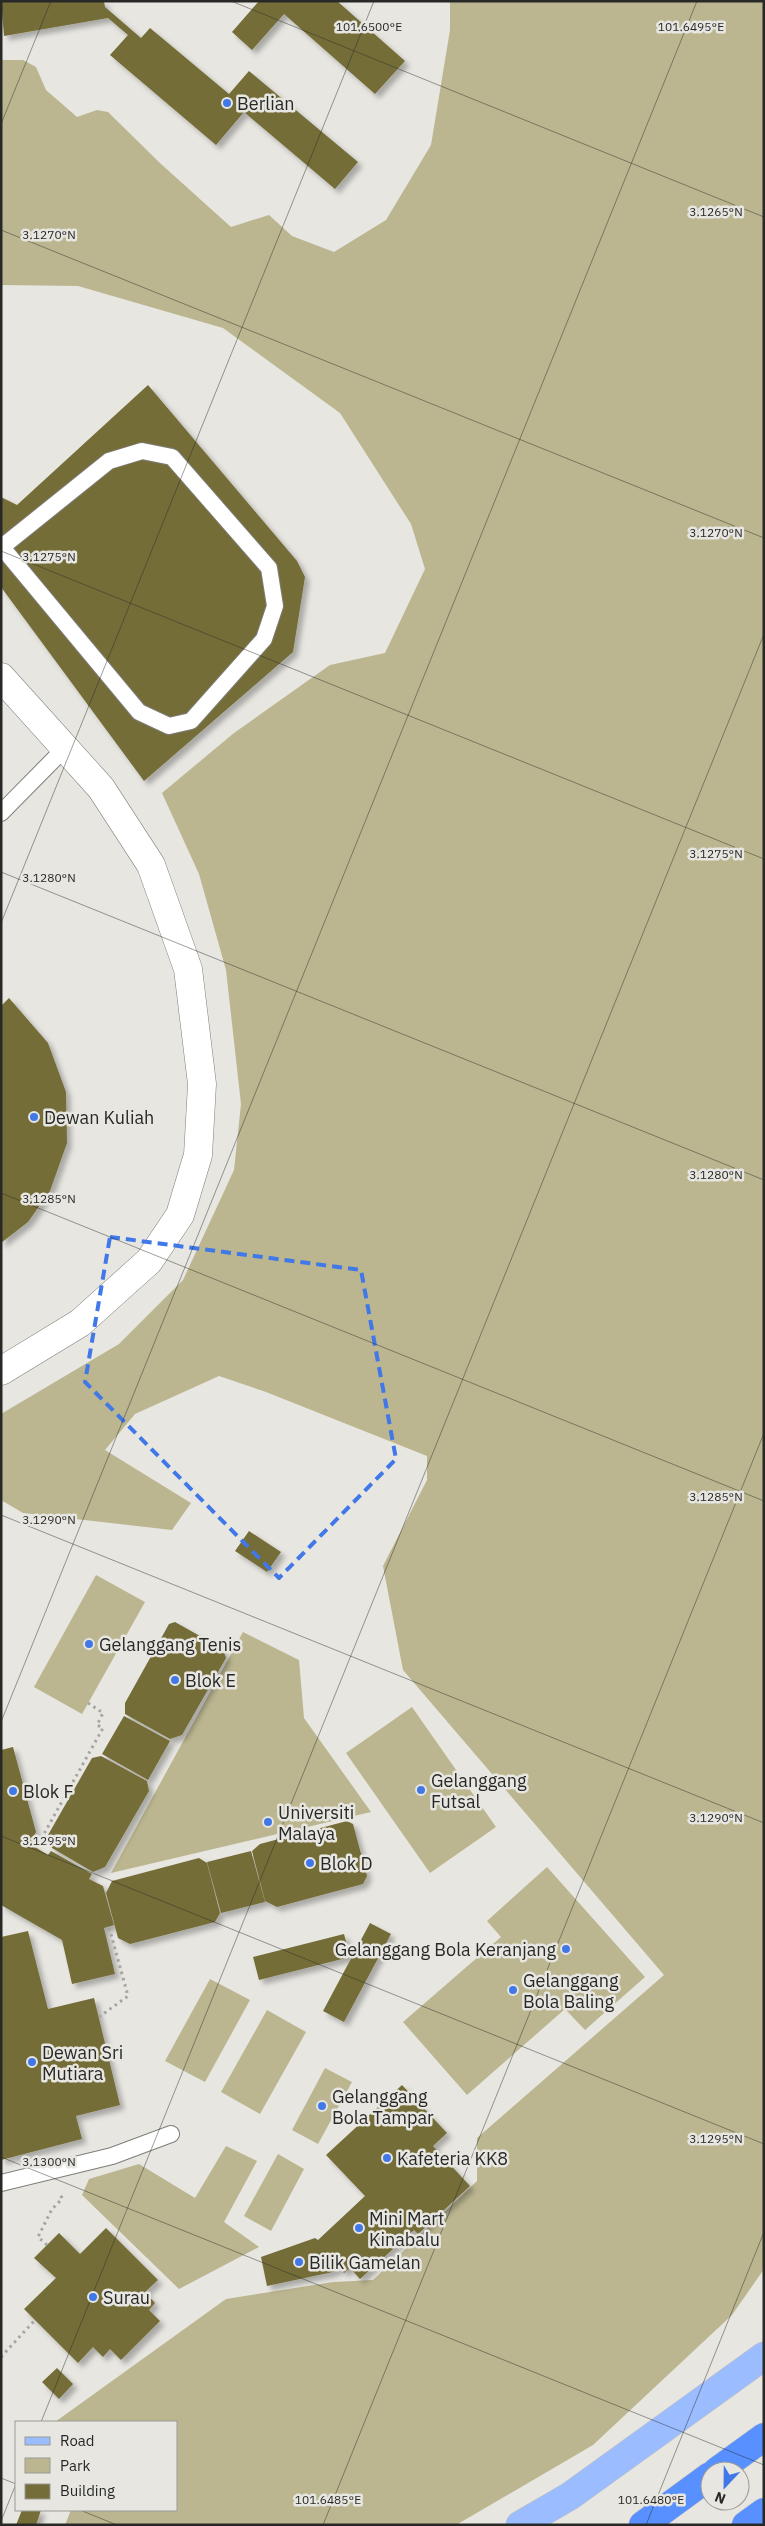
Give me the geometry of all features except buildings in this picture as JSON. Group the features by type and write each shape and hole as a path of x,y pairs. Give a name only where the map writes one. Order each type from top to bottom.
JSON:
{"highway":[{"path":"731,2461 764,2437"},
{"path":"643,2525 700,2483"},
{"path":"746,2525 764,2512"}],"main road":[{"path":"520,2525 570,2496 764,2356"}],"street":[{"path":"1,677 66,746 101,788 152,865 188,969 202,1084 198,1155 180,1215 149,1261 80,1323 1,1371"}],"lane":[{"path":"142,451 172,457 269,568 275,606 264,638 192,721 169,726 139,712 1,546 109,461 142,451"},
{"path":"1,813 66,746"},
{"path":"1,2183 112,2156 171,2134"}],"path":[{"path":"30,1844 40,1841 103,1728 97,1724 103,1712 88,1703"},
{"path":"98,2017 128,1996 109,1927"},
{"path":"47,2245 38,2237 52,2209 62,2199 54,2170"},
{"path":"1,2357 35,2320"}],"highlighted area":[{"path":"110,1237 361,1270 396,1459 279,1578 85,1382"}],"green space":[{"path":"450,1 764,1 764,2269 732,2315 593,2445 456,2525 65,2525 71,2511 178,2511 178,2421 56,2421 226,2299 333,2282 373,2280 477,2181 477,2138 664,1975 403,1670 383,1566 427,1480 427,1456 266,1392 219,1376 135,1414 105,1450 191,1503 172,1530 23,1513 1,1500 1,1414 119,1344 183,1280 234,1170 241,1104 226,970 199,874 162,793 234,733 330,665 385,653 425,569 411,524 340,413 223,328 78,286 1,285 1,60 23,60 36,67 46,90 77,117 97,110 108,112 161,164 231,227 269,215 292,236 334,252 386,220 431,145 450,30"},
{"name":"Gelanggang Tenis","path":"96,1575 145,1602 82,1714 34,1687"},
{"path":"243,1632 299,1660 304,1718 371,1812 111,1873"},
{"name":"Gelanggang Futsal","path":"412,1707 496,1827 430,1873 346,1753"},
{"name":"Gelanggang Bola Baling","path":"547,1867 645,1977 585,2030 565,2009 467,2095 403,2022 501,1937 487,1921"},
{"path":"210,1979 250,2000 205,2082 165,2061"},
{"path":"267,2010 306,2032 260,2114 221,2092"},
{"name":"Gelanggang Bola Tampar","path":"325,2068 352,2082 318,2144 292,2130"},
{"path":"226,2146 257,2161 224,2222 259,2247 179,2289 82,2195 89,2179 139,2164 195,2198"},
{"name":"Gelanggang Bola Tampar","path":"278,2154 304,2169 271,2231 244,2216"}],"place":[{"name":"Berlian","path":"227,103"},
{"name":"Dewan Kuliah","path":"34,1117"},
{"name":"Gelanggang Tenis","path":"89,1644"},
{"name":"Blok E","path":"175,1680"},
{"name":"Gelanggang Futsal","path":"421,1790"},
{"name":"Blok F","path":"13,1791"},
{"name":"Universiti Malaya","path":"268,1822"},
{"name":"Blok D","path":"310,1863"},
{"name":"Gelanggang Bola Keranjang","path":"566,1949"},
{"name":"Gelanggang Bola Baling","path":"513,1990"},
{"name":"Dewan Sri Mutiara","path":"32,2062"},
{"name":"Gelanggang Bola Tampar","path":"322,2106"},
{"name":"Kafeteria KK8","path":"387,2158"},
{"name":"Mini Mart Kinabalu","path":"359,2228"},
{"name":"Bilik Gamelan","path":"299,2262"},
{"name":"Surau","path":"93,2297"}]}
